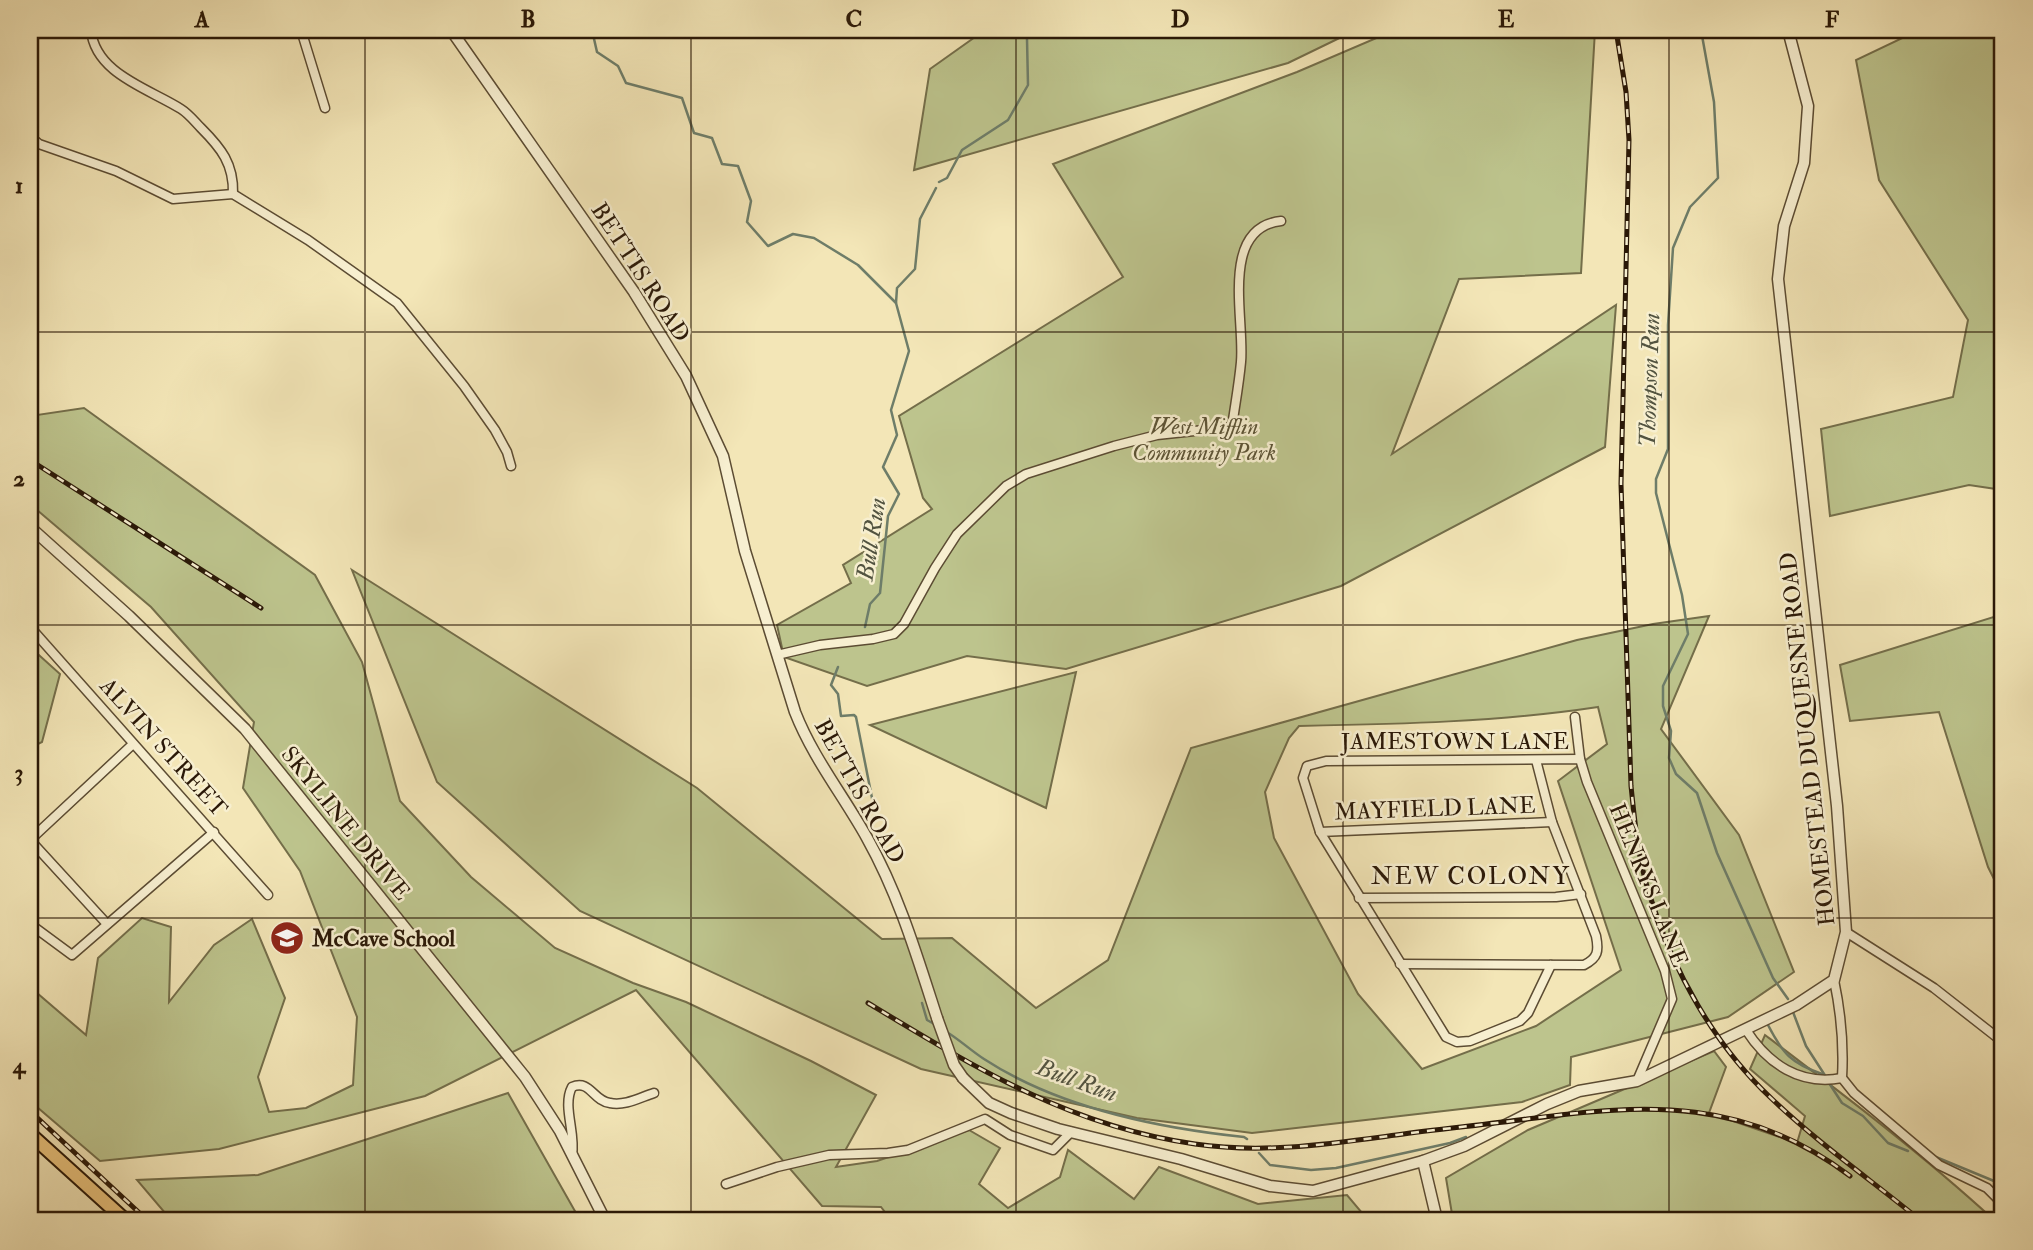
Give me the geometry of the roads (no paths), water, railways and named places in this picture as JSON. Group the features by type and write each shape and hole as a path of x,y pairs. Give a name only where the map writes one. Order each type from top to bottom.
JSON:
{"main road":[{"path":"30,1134 125,1220"}],"street":[{"path":"91,30 100,55 114,71 184,111 220,147 233,178 233,194"},
{"path":"301,30 325,108"},
{"name":"BETTIS ROAD","path":"451,30 627,282 685,376 723,456 745,551 805,737 867,838 902,908 950,1056 963,1077 989,1102 1011,1113 1071,1132 1181,1159 1288,1190 1313,1191 1423,1161"},
{"name":"HOMESTEAD DUQUESNE ROAD","path":"1787,30 1808,106 1804,163 1784,226 1778,279 1837,806 1846,932 1834,980"},
{"path":"30,136 39,144 116,171 173,199 233,194 308,240 397,303 487,419 507,452 510,466"},
{"path":"777,656 820,645 894,634 904,624 957,534 1006,486 1026,474 1157,435 1232,427 1241,360 1240,266 1243,250 1251,237 1267,222 1281,221"},
{"name":"SKYLINE DRIVE","path":"30,527 129,616 245,729 525,1077 572,1154 605,1220"},
{"name":"ALVIN STREET","path":"32,631 268,895"},
{"path":"1575,717 1580,759"},
{"path":"107,924 30,840 134,744"},
{"name":"JAMESTOWN LANE","path":"1320,832 1304,778 1307,766 1326,761 1580,759 1587,782"},
{"path":"1400,964 1584,965 1594,960 1598,950 1595,936 1552,822 1536,760"},
{"name":"HENRYS LANE","path":"1587,782 1665,971 1672,999 1637,1081"},
{"name":"MAYFIELD LANE","path":"1320,832 1552,822"},
{"path":"30,925 72,954 214,832"},
{"path":"1320,832 1446,1037 1457,1042 1470,1041 1520,1021 1528,1013 1551,965"},
{"path":"1359,898 1556,897 1581,894"},
{"path":"1846,932 1934,988 2003,1042"},
{"path":"1437,1220 1423,1161 1464,1146 1546,1104 1579,1091 1637,1081 1797,1005 1834,980 1843,1035 1842,1078 1854,1093 1939,1165 1987,1188 2003,1204"},
{"path":"1746,1030 1756,1046 1778,1065 1801,1076 1829,1080 1842,1078"},
{"path":"572,1154 574,1142 569,1102 572,1087 586,1085 602,1101 611,1104 624,1104 654,1093"},
{"path":"726,1184 777,1167 829,1155 908,1150 985,1119 1010,1135 1053,1150 1071,1132"}],"waterway":[{"name":"Bull Run","path":"592,30 597,52 618,66 626,83 682,98 694,133 712,138 722,164 738,166 751,201 747,222 768,246 793,234 814,238 858,265 896,303 909,351 891,410 897,435 883,467 899,494 888,516 880,593 870,604 865,627"},
{"path":"939,182 947,178 962,150 1008,120 1028,85 1029,30"},
{"name":"Thompson Run","path":"1701,30 1714,102 1718,178 1690,207 1673,248 1668,325 1668,449 1656,479 1656,493 1682,595 1688,634 1663,686 1663,706 1671,731 1669,758 1676,774 1697,793 1717,853 1773,978 1788,999"},
{"path":"896,303 897,288 915,269 920,219 936,188"},
{"name":"Bull Run","path":"838,667 831,685 838,694 841,716 856,717 873,803"},
{"name":"Bull Run","path":"922,1003 927,1020 936,1025"},
{"name":"Thompson Run","path":"1793,1012 1806,1046 1826,1077"},
{"name":"Bull Run","path":"1763,1024 1768,1025 1789,1056 1822,1074"},
{"name":"Bull Run","path":"945,1031 1013,1076 1076,1103 1143,1121 1247,1139"},
{"name":"Thompson Run","path":"1829,1083 1842,1103 1863,1116 1888,1143 1908,1151"},
{"name":"Bull Run","path":"1259,1153 1270,1165 1311,1170 1336,1168 1450,1143 1466,1137"},
{"name":"Thompson Run","path":"1931,1155 1994,1181 2003,1189"}],"railway":[{"path":"1616,30 1626,92 1629,140 1621,484 1631,786 1646,882 1659,924 1683,979 1714,1031 1732,1055 1751,1078 1790,1115 1920,1220"},
{"path":"30,460 261,608"},
{"path":"868,1003 946,1050 1024,1091 1106,1123 1195,1144 1246,1148 1296,1147 1572,1114 1655,1109 1734,1119 1773,1132 1811,1150 1850,1176"},
{"path":"30,1111 147,1220"}],"place":[{"name":"McCave School","path":"287,938"}],"district":[{"name":"NEW COLONY","path":"1471,876"}],"park label":[{"name":"West Mifflin Community Park","path":"1204,439"}]}
